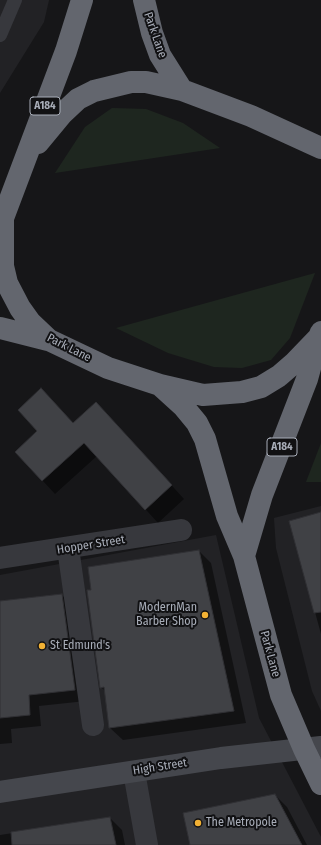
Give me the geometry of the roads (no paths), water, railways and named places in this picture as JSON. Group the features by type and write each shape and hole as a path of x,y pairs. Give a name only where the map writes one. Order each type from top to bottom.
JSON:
{"highway":[{"name":"Park Lane","path":"82,0 66,51 25,162 1,219 3,266 7,283 17,303 30,322 49,340 108,368 160,386 203,395 242,392 261,387 279,376 320,335"},
{"name":"Park Lane","path":"144,0 152,33 160,55 182,90"},
{"name":"Park Lane","path":"25,162 44,134 78,99 94,91 131,82 146,82 182,90 251,116 321,148"},
{"path":"0,328 49,340"},
{"name":"Park Lane","path":"244,556 262,495 307,379 320,335"},
{"name":"Park Lane","path":"160,386 183,406 197,423 202,434 227,516 244,556 281,695 312,748 321,784"}],"street":[{"name":"Hopper Street","path":"0,558 181,530"},
{"path":"68,548 93,726"},
{"name":"High Street","path":"0,792 228,757 312,748"},
{"path":"134,772 147,845"}],"lane":[{"path":"0,35 15,0"}],"place":[{"name":"ModernMan Barber Shop","path":"205,615"},
{"name":"St Edmund's","path":"42,646"},
{"name":"The Metropole","path":"198,823"}]}
